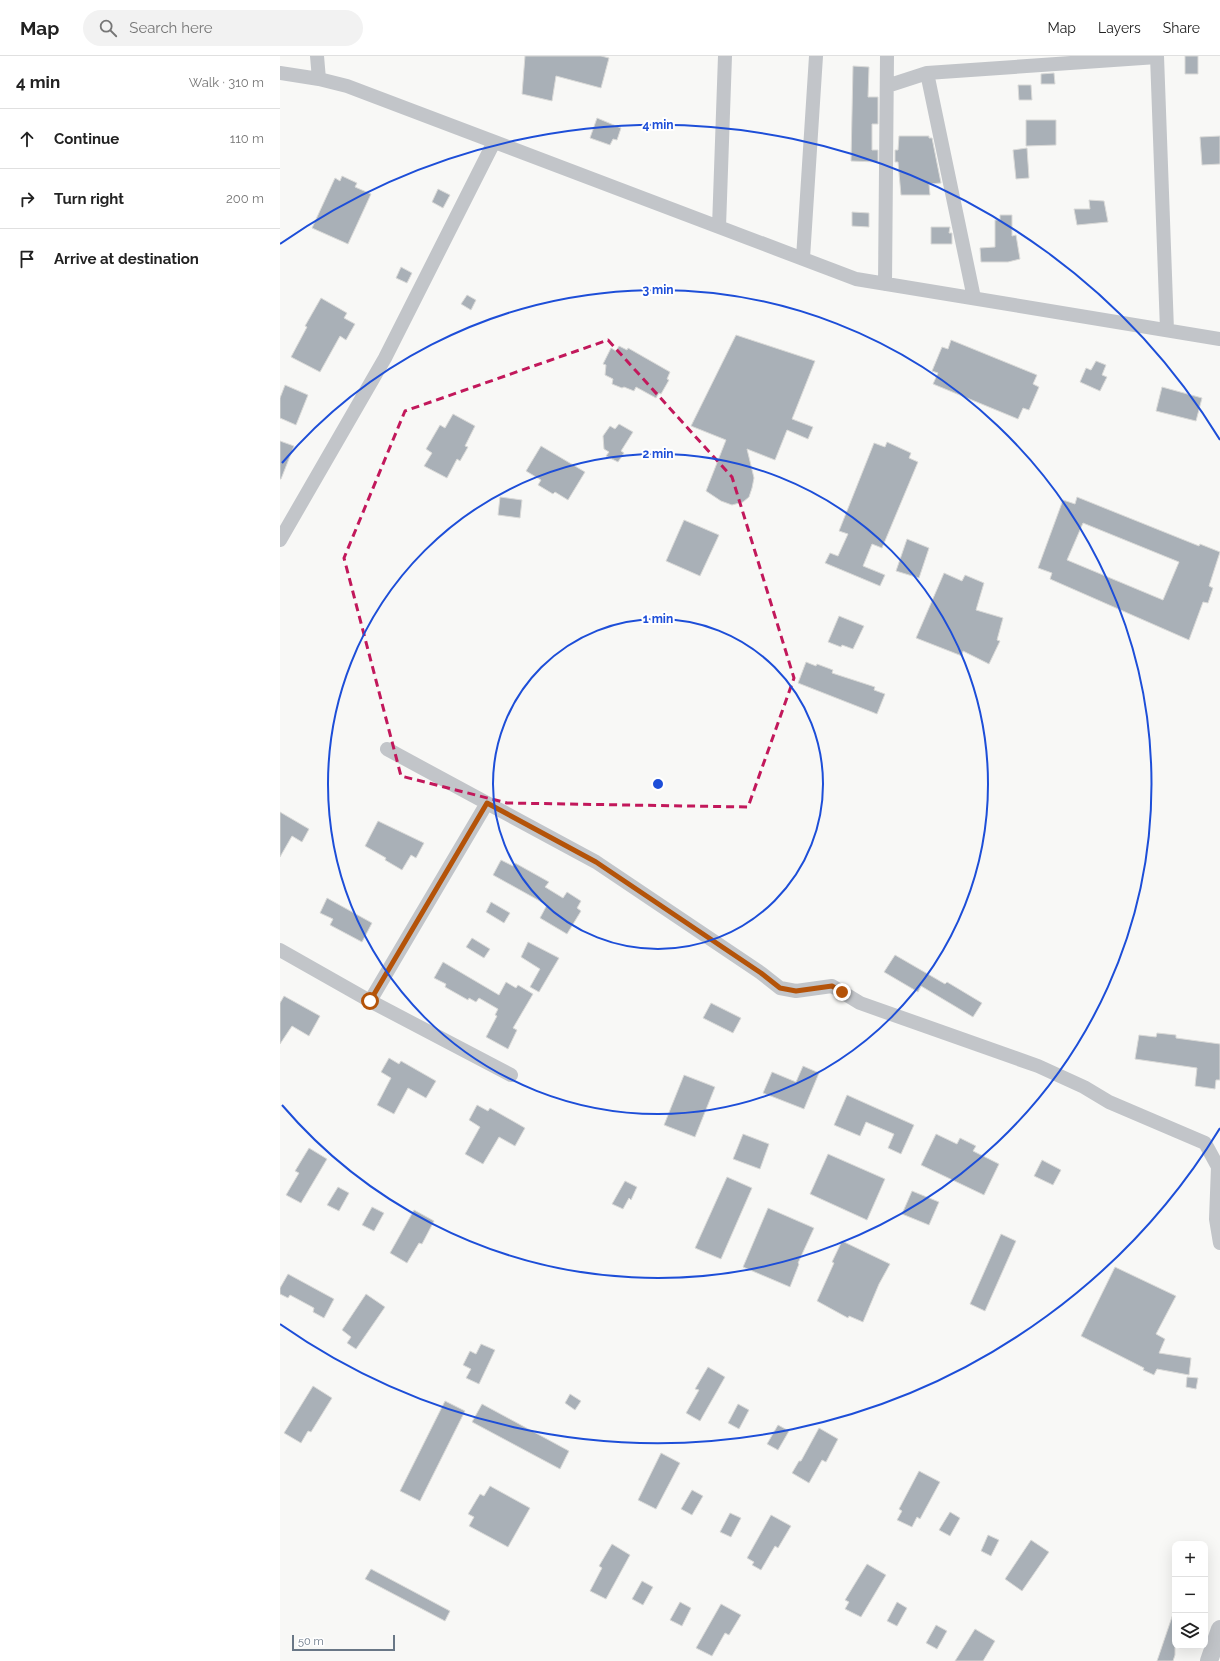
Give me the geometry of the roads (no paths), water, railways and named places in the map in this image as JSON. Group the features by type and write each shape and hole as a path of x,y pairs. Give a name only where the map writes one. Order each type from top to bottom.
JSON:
{"street":[{"path":"317,56 319,79"},
{"path":"719,227 725,56"},
{"path":"803,258 816,56"},
{"path":"885,284 886,56"},
{"path":"887,86 927,73 1157,56 1167,330"},
{"path":"280,73 319,79 347,86 856,278 1220,340"},
{"path":"927,73 974,298"},
{"path":"280,540 385,358 494,142"},
{"path":"387,749 596,862 761,973 780,988 796,991 832,986 860,1003 1038,1066 1084,1087 1109,1102 1205,1143 1218,1167 1216,1219 1220,1243"},
{"path":"370,1001 487,803"},
{"path":"280,950 370,1001 511,1075"},
{"path":"1209,1661 1220,1629"}]}
